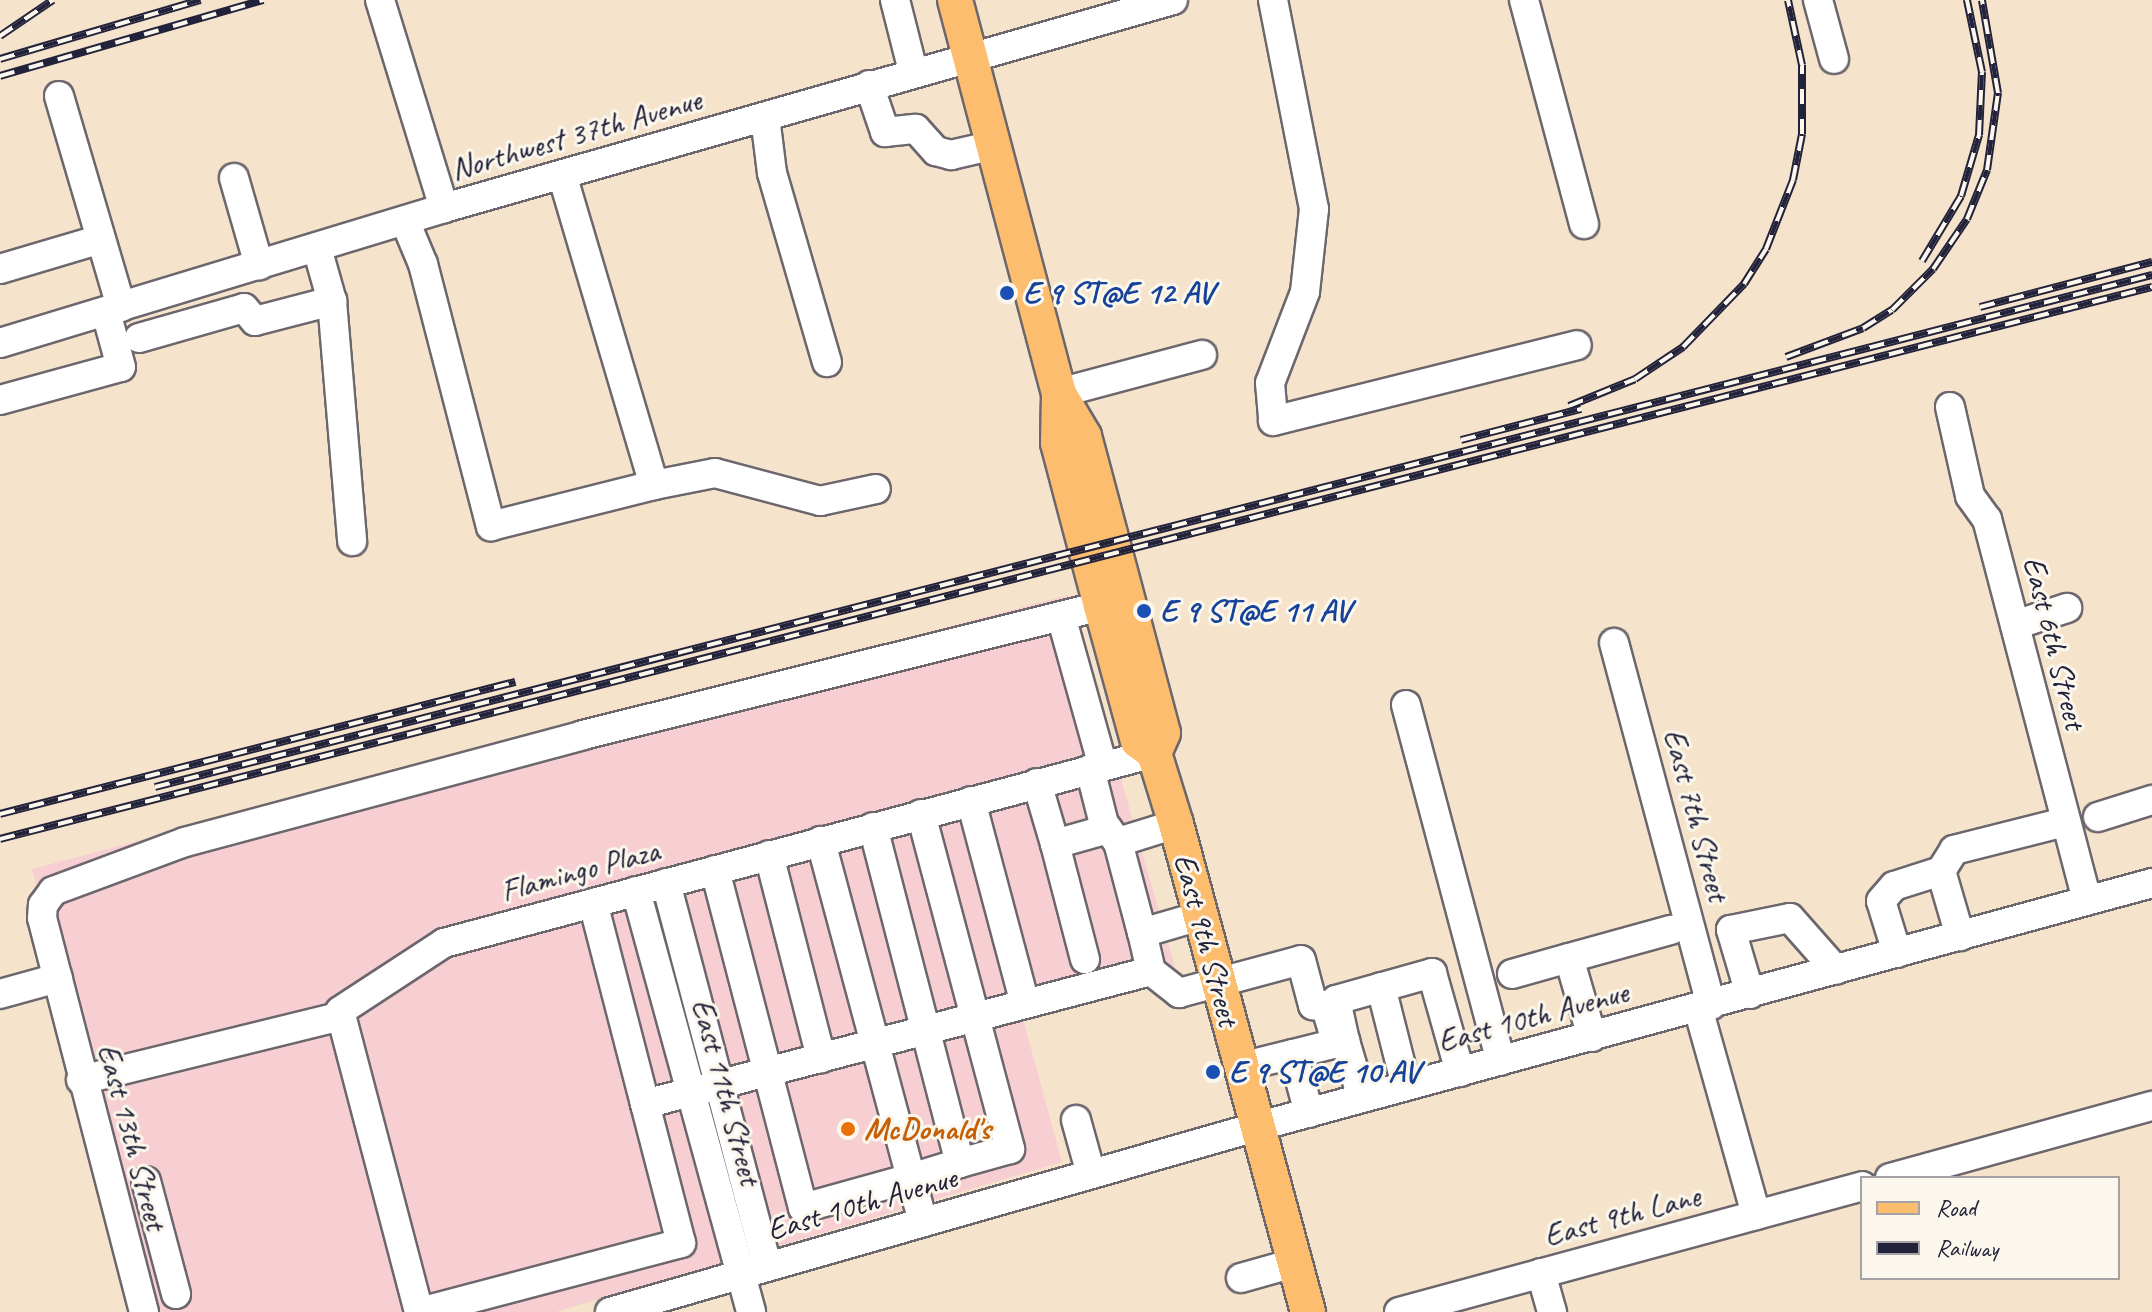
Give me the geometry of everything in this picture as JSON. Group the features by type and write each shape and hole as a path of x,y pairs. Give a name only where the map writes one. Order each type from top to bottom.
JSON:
{"main road":[{"path":"955,0 1059,393 1084,436 1096,534"},
{"name":"East 9th Street","path":"1096,534 1101,606 1138,741 1154,753 1176,824 1308,1312"},
{"name":"East 9th Street","path":"1096,534 1163,733 1154,753"}],"street":[{"path":"380,0 444,208"},
{"path":"895,0 913,71"},
{"name":"Northwest 37th Avenue","path":"0,343 444,208 563,178 970,54 1173,0"},
{"path":"1273,0 1314,209 1305,292 1270,383 1273,421 1577,345"},
{"path":"1524,0 1584,224"},
{"path":"1818,0 1834,59"},
{"path":"869,85 885,132 916,129 936,151 951,155 994,145"},
{"path":"0,400 121,367 101,239 59,96"},
{"path":"765,117 772,173 827,362"},
{"path":"234,178 259,265"},
{"path":"563,178 654,485"},
{"path":"405,221 423,264 491,526 715,473 820,501 876,489"},
{"path":"0,269 101,239"},
{"path":"317,248 332,301 352,541"},
{"path":"139,338 244,308 255,321 332,301"},
{"path":"1059,393 1202,355"},
{"name":"East 6th Street","path":"1950,407 1999,531 2015,625 2087,900"},
{"name":"East 13th Street","path":"143,1307 81,1080 58,978 43,905 53,891 185,842 583,735 1101,606"},
{"path":"2015,625 2067,608"},
{"path":"1061,616 1113,835 1151,971 1179,993 1301,960 1313,1005 1325,1005 1362,1098"},
{"name":"East 7th Street","path":"1614,643 1756,1215"},
{"path":"1406,705 1501,1061"},
{"name":"Flamingo Plaza","path":"341,1016 340,1011 444,943 1154,753"},
{"path":"1037,783 1085,959"},
{"path":"2098,817 2152,800"},
{"path":"971,801 1025,1004"},
{"path":"715,870 803,1208 1010,1149 921,814"},
{"path":"1897,953 1881,901 1894,886 1941,871 1954,850 2065,822"},
{"path":"1055,844 1176,824"},
{"path":"873,827 960,1163"},
{"path":"821,841 923,1222"},
{"path":"769,855 821,1058"},
{"path":"1941,871 1960,936"},
{"path":"666,883 719,1084 754,1270"},
{"name":"East 10th Avenue","path":"610,1312 1256,1127 2152,883"},
{"name":"East 11th Street","path":"636,891 691,1093 754,1270 751,1312"},
{"path":"81,1080 341,1016 420,1312 681,1243 593,903"},
{"path":"1142,933 1200,916"},
{"path":"1750,994 1731,930 1790,918 1836,970"},
{"path":"1512,974 1671,930"},
{"path":"1569,958 1592,1037"},
{"path":"645,1104 1151,971"},
{"path":"1341,1042 1336,1000 1432,973 1460,1072"},
{"path":"0,994 58,978"},
{"path":"1381,987 1406,1086"},
{"path":"1240,1067 1341,1042"},
{"path":"1293,1054 1309,1113"},
{"path":"1897,1176 2152,1106"},
{"path":"1076,1120 1091,1174"},
{"path":"143,1307 182,1293 146,1181"},
{"name":"East 9th Lane","path":"1399,1312 1430,1308 1541,1273 1860,1187"},
{"path":"1241,1278 1294,1263"},
{"path":"1541,1273 1552,1312"}],"shaded area":[{"path":"1068,595 1177,974 1023,1019 1062,1162 556,1312 153,1312 32,869"}],"railway":[{"path":"0,36 53,0"},
{"path":"0,59 201,0"},
{"path":"0,76 263,0"},
{"path":"1569,406 1635,379 1683,347 1744,284 1766,249 1793,180 1802,134 1802,65 1788,0"},
{"path":"1922,261 1961,196 1979,135 1982,72 1967,0"},
{"path":"1786,357 1863,328 1892,310 1933,269 1967,219 1987,170 1998,93 1982,0"},
{"path":"1980,307 2152,262"},
{"path":"155,787 2152,275"},
{"path":"0,839 2152,287"},
{"path":"1461,440 1581,409"},
{"path":"0,814 515,682"}],"place":[{"name":"E 9 ST@E 12 AV","path":"1007,293"},
{"name":"E 9 ST@E 11 AV","path":"1144,611"},
{"name":"E 9 ST@E 10 AV","path":"1213,1072"},
{"name":"McDonald's","path":"848,1129"}]}
